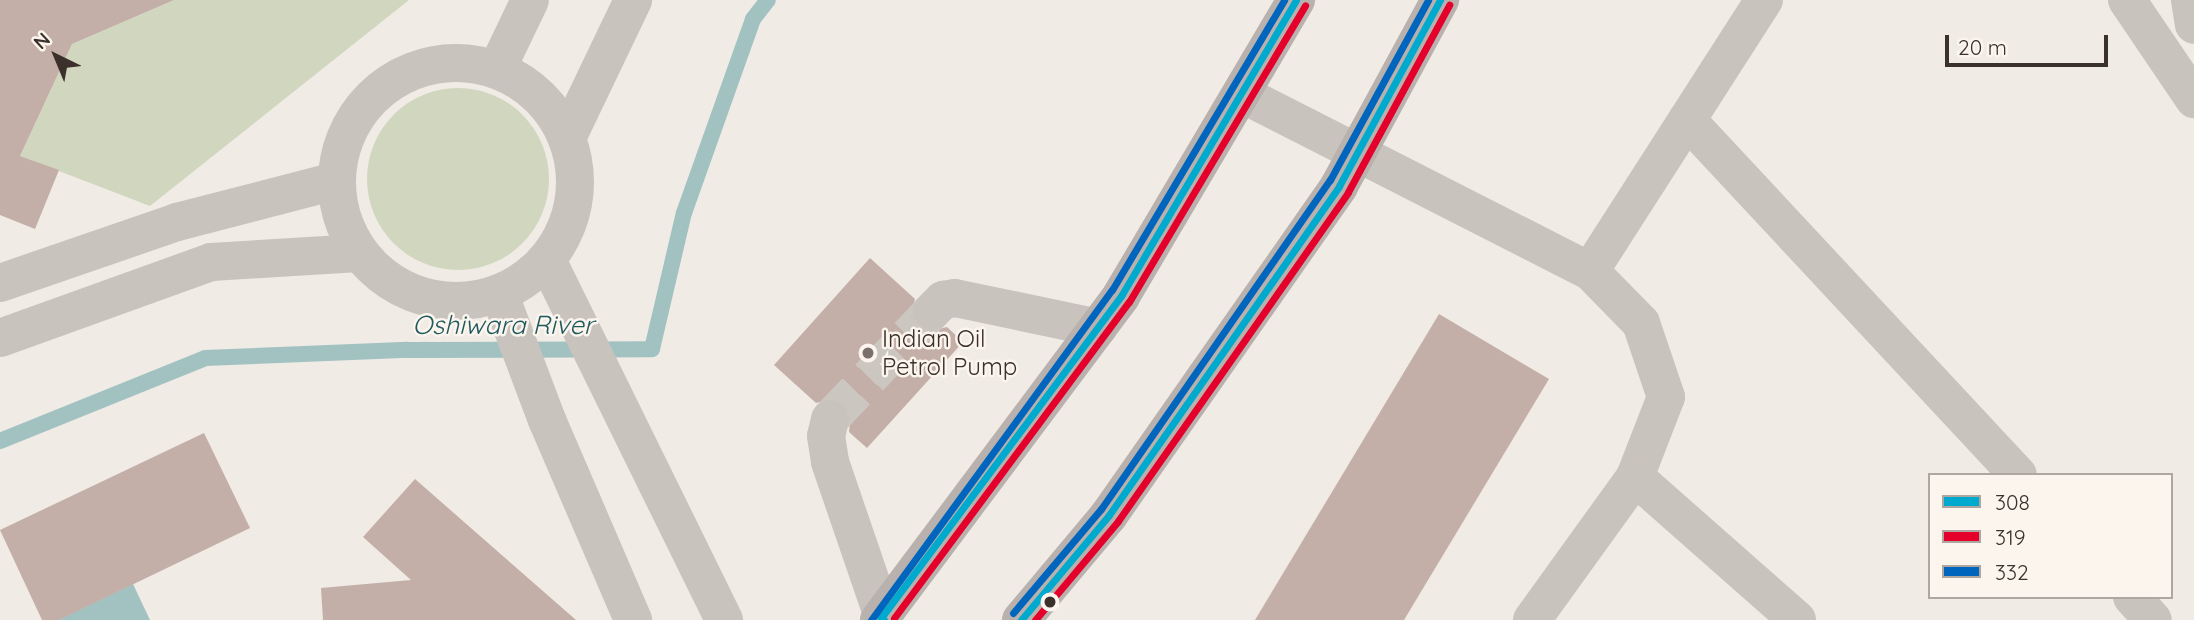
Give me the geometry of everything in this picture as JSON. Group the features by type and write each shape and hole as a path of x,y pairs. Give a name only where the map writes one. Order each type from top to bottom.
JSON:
{"main road":[{"path":"882,619 1121,296 1296,0"},
{"path":"1021,620 1109,515 1361,152 1440,0"}],"street":[{"path":"497,69 530,0"},
{"path":"567,138 633,0"},
{"path":"1590,271 1764,0"},
{"path":"2127,0 2194,99"},
{"path":"2190,0 2194,24"},
{"path":"460,61 497,69 531,87 557,115 567,138 576,188 567,227 547,260 505,309 449,302 414,294 384,278 359,253 342,219 336,181 342,144 360,110 387,83 422,67 460,61"},
{"path":"1242,94 1361,152 1590,271 1641,323 1666,397 1635,477 1532,620"},
{"path":"1687,120 2016,473"},
{"path":"0,284 177,222 336,181"},
{"path":"5,324 212,262 359,253"},
{"path":"547,260 724,620"},
{"path":"932,311 943,300 955,298 1098,328"},
{"path":"505,309 534,386 633,620"},
{"path":"830,419 826,447 882,619"},
{"path":"1635,477 1797,620"},
{"path":"2134,599 2153,620"}],"green space":[{"path":"174,0 409,0 150,206 20,156 72,44"},
{"path":"458,88 493,95 509,103 522,115 534,128 542,144 549,179 542,214 534,230 522,243 509,255 493,263 458,270 423,263 407,255 394,243 382,230 374,214 367,179 374,144 382,128 394,115 407,103 423,95"}],"water":[{"path":"133,584 150,620 58,620"}],"building":[{"path":"0,0 174,0 72,44 20,156 59,170 35,229 0,215"},
{"name":"Indian Oil Petrol Pump","path":"870,258 915,299 911,316 917,327 927,332 947,327 963,342 867,448 849,432 851,413 844,403 834,398 816,403 774,365"},
{"path":"1439,314 1549,379 1404,620 1255,620"},
{"path":"204,433 250,528 59,620 42,620 0,530"},
{"path":"415,479 576,620 323,620 321,588 411,580 363,537"}],"waterway":[{"name":"Oshiwara River","path":"0,441 205,358 408,350 652,349 684,213 753,19 768,0"}],"tunnel":[{"path":"830,419 932,311"}],"transit line":[{"name":"332","path":"871,620 1112,290 1284,0"},
{"name":"308","path":"884,620 881,618 1121,296 1296,0"},
{"name":"332","path":"1013,613 1101,509 1330,180 1428,0"},
{"name":"308","path":"1021,620 1109,515 1339,186 1440,0"},
{"name":"319","path":"894,618 1129,302 1305,5"},
{"name":"319","path":"1035,620 1118,521 1348,192 1449,5"}],"place":[{"name":"Indian Oil Petrol Pump","path":"868,353"}]}
